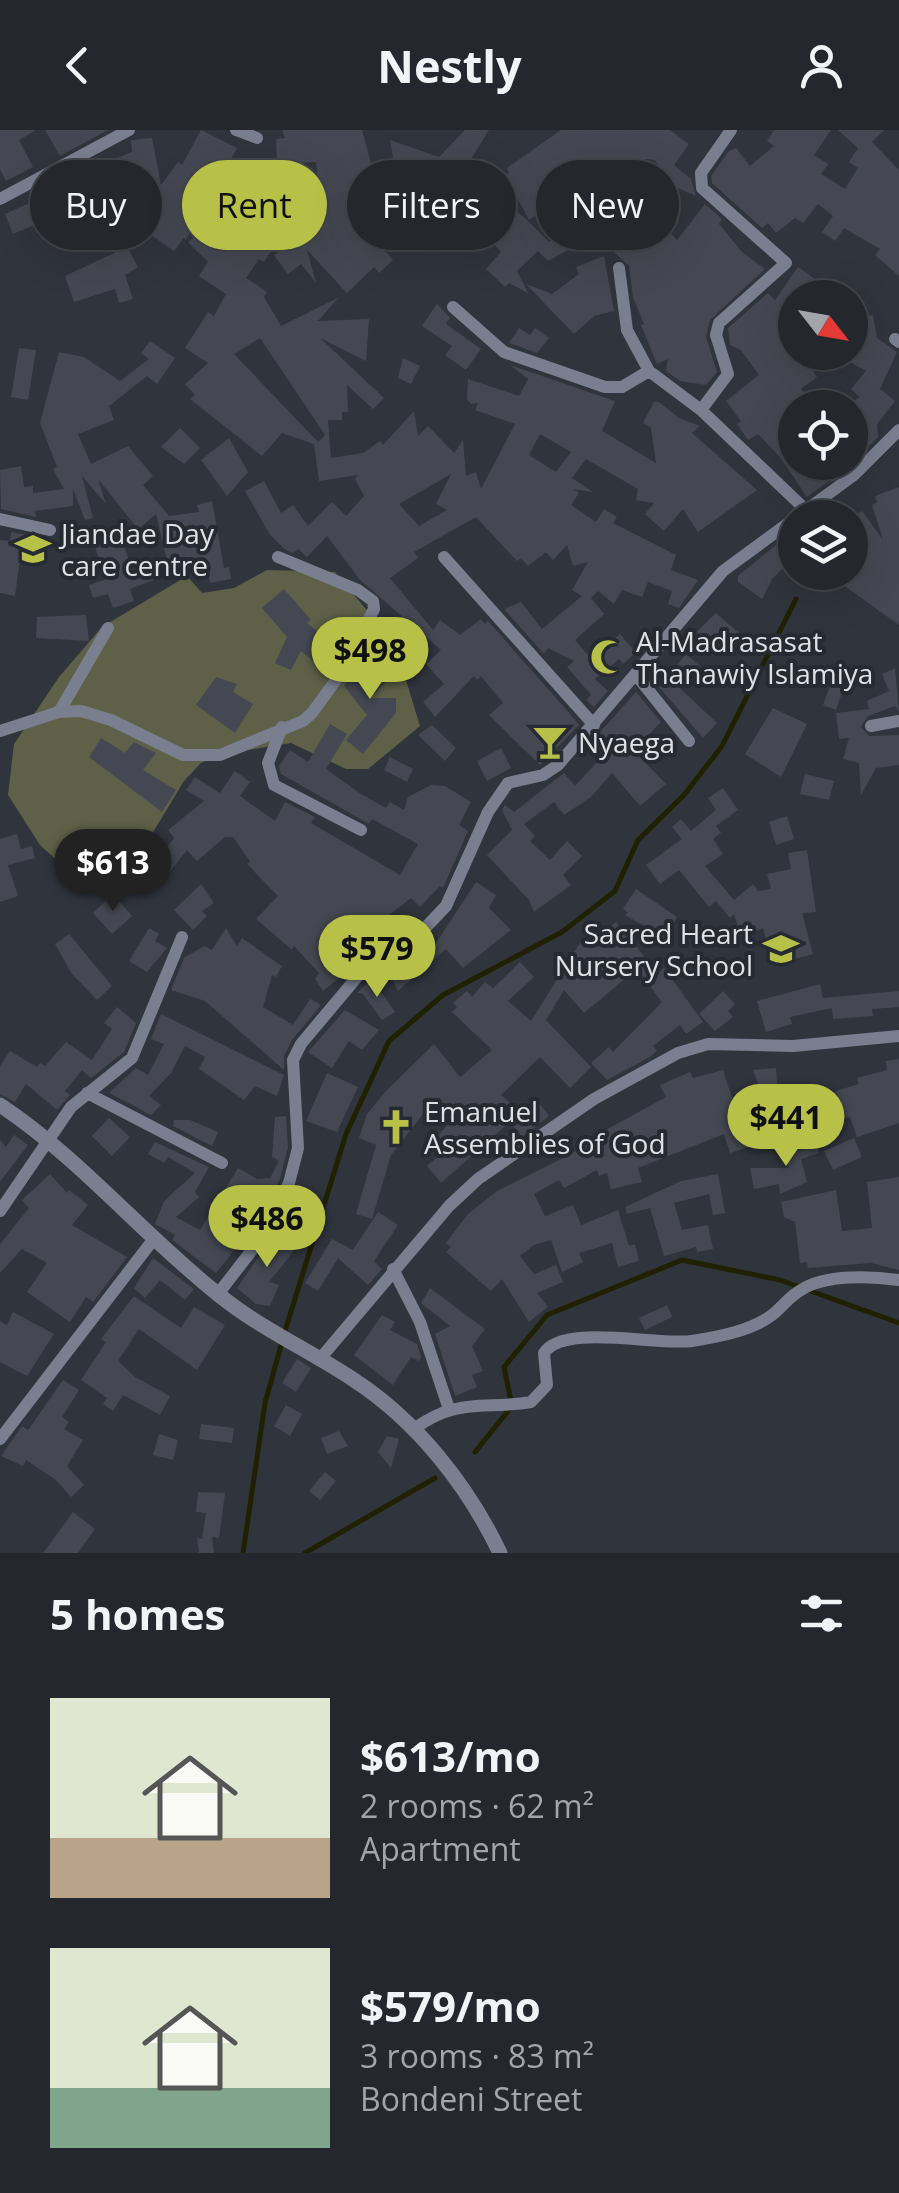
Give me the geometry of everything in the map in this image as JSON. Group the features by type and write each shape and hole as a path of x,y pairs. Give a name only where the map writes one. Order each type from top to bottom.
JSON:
{"street":[{"path":"0,198 129,130"},
{"path":"236,130 257,138"},
{"path":"701,410 728,374 716,335 719,324 786,264 702,188 701,174 731,130"},
{"path":"619,268 627,330 648,371 701,410 796,500"},
{"path":"453,307 504,352 556,372 622,387 648,371"},
{"path":"820,500 854,475 899,430"},
{"path":"0,519 50,530"},
{"path":"218,1294 259,1241 290,1183 298,1148 292,1060 301,1044 358,976 427,926 446,906 499,793 508,783 550,772 637,676 723,571 778,531"},
{"path":"444,556 594,725"},
{"path":"0,731 58,712 94,714 163,748 196,758 220,755 303,720 322,702 355,652 374,609 373,601 358,590 278,557"},
{"path":"58,712 108,628"},
{"path":"637,676 689,741"},
{"path":"871,726 899,721"},
{"path":"282,727 268,763 274,786 361,830"},
{"path":"0,1211 71,1107 125,1067 138,1049 182,937"},
{"path":"319,1360 393,1268 478,1179 594,1099 678,1053 724,1042 793,1046 899,1036"},
{"path":"88,1093 222,1163"},
{"path":"0,1105 51,1139 153,1240 218,1294 260,1326 355,1380 414,1429 457,1479 500,1553"},
{"path":"0,1439 153,1240"},
{"path":"393,1268 420,1322 449,1409"},
{"path":"414,1429 449,1409 471,1403 531,1402 547,1385 544,1353 556,1341 583,1337 658,1344 699,1340 765,1320 813,1284 864,1277 899,1280"}],"green space":[{"path":"267,570 335,572 395,644 420,726 368,769 346,769 291,743 217,755 201,763 184,781 132,867 108,886 75,877 40,845 8,795 14,744 59,677 102,627 187,576 202,593 234,588"}],"building":[{"path":"0,130 36,130 19,140 30,169 6,181 0,169"},
{"path":"45,130 108,130 60,156"},
{"path":"201,130 237,148 231,160 185,160"},
{"path":"282,130 362,130 370,160 347,160 347,250 384,250 393,260 379,273 374,267 347,293 307,250 327,250 327,160 277,159 276,139 285,138"},
{"path":"465,130 489,130 471,159 465,160 393,160 390,140 439,157"},
{"path":"561,130 670,130 689,144 678,160 536,160 536,215 529,220 516,196 516,162"},
{"path":"774,130 831,130 814,155 828,164 821,174 845,189 858,168 849,162 858,148 838,130 884,130 872,142 899,170 899,276 875,255 880,249 844,228 835,241 822,232 833,216 818,204 803,223 795,218 776,233 768,223 762,228 712,183 711,176 729,151 736,148 750,166 774,146 767,141"},
{"path":"152,138 156,160 112,160 132,152 131,140"},
{"path":"178,162 182,165 182,241 174,251 162,243 162,184"},
{"path":"679,169 691,179 696,196 679,189"},
{"path":"30,203 30,227 13,234 5,214"},
{"path":"705,204 722,219 719,224 742,252 765,269 710,320 706,337 717,372 706,385 680,381 666,371 668,359 657,364 633,297 629,266 614,252 679,250 679,237"},
{"path":"516,211 536,229 536,250 568,250 548,261 538,251 517,271 528,293 509,283 505,287 486,269 501,252 516,250"},
{"path":"121,250 129,250 138,267 125,275 133,299 119,303 115,289 74,302 65,276"},
{"path":"196,250 271,251 264,262 259,259 246,278 267,292 264,297 281,326 338,298 318,321 369,319 366,361 320,338 384,398 373,409 347,385 348,412 342,412 342,420 328,420 331,458 363,453 380,441 383,445 414,411 418,436 428,426 454,453 463,440 466,476 476,472 481,489 515,424 475,410 478,403 471,404 467,399 468,379 519,396 528,379 510,365 615,401 602,431 656,463 651,428 643,423 654,402 659,402 679,418 700,426 692,433 757,490 698,532 683,509 664,531 645,514 654,503 636,500 638,489 586,459 572,478 593,492 573,489 579,493 571,505 596,522 604,509 617,517 613,523 676,555 671,570 698,580 679,608 668,604 672,591 648,582 642,597 622,590 614,604 598,591 591,598 604,614 575,640 591,659 620,634 636,653 623,664 619,659 603,673 606,677 601,674 595,679 608,691 594,707 586,700 591,695 567,667 574,661 548,648 544,654 504,609 521,602 542,629 582,596 572,590 588,562 573,566 567,545 553,560 546,552 528,566 521,558 517,561 476,517 414,552 418,558 390,578 433,630 440,620 460,635 481,619 485,624 488,621 571,715 579,725 540,765 489,715 503,703 481,676 477,680 474,676 435,717 423,702 444,684 426,664 441,650 360,580 327,536 307,557 298,549 293,553 286,550 270,535 245,491 264,481 281,513 293,505 308,526 332,502 346,516 364,496 355,479 358,475 319,481 314,444 282,433 262,456 190,399 195,395 185,384 208,363 185,348 208,312 214,316 226,294 199,276 208,262","holes":["260,338 325,435 318,442 234,354","540,434 571,452 556,472 529,455","451,474 436,504 447,510 419,526 399,504"]},
{"path":"282,250 307,250 316,283 301,264 288,274 274,255"},
{"path":"604,256 614,311 594,316 574,334 526,284 552,294 579,274 576,267"},
{"path":"798,267 816,280 789,280"},
{"path":"768,293 775,300 778,296 778,370 812,370 817,377 802,390 778,390 778,455 758,434 748,440 737,424 741,421 726,401 759,375 741,350 730,345 728,328"},
{"path":"437,304 450,318 446,324 481,349 466,370 445,355 452,346 422,326"},
{"path":"873,315 877,338 897,352 880,389 895,401 877,424 878,437 868,445 868,390 851,389 868,370 868,316"},
{"path":"519,328 530,335 535,328 549,338 537,353 509,343"},
{"path":"150,341 175,358 157,384 147,376 109,406 114,420 78,434 91,464 128,446 153,476 143,485 169,516 199,512 197,505 212,501 224,568 229,567 231,579 210,583 207,566 183,569 130,589 134,601 113,608 108,594 93,598 89,585 107,579 94,545 120,535 134,574 167,561 156,514 138,529 98,479 106,504 82,476 93,518 85,520 73,489 73,506 35,511 36,517 1,509 0,470 21,466 24,487 33,486 33,493 64,489 53,469 57,467 40,423 59,352 84,357 120,381 149,359 141,353"},
{"path":"19,348 36,350 28,400 11,397"},
{"path":"403,358 420,366 411,384 398,378"},
{"path":"180,428 200,448 184,464 161,447"},
{"path":"229,438 248,472 227,496 201,460"},
{"path":"796,480 830,480 807,497"},
{"path":"899,487 899,625 850,590 868,590 868,519 883,540 872,505 877,502 875,496"},
{"path":"11,532 36,537 35,556 24,555 19,566 15,596 0,593 0,540 10,541"},
{"path":"778,543 778,573 762,599 738,582 738,576"},
{"path":"284,589 311,620 307,623 342,651 328,673 301,651 291,670 275,663 287,637 262,608"},
{"path":"716,613 740,634 723,654 697,632"},
{"path":"86,615 89,641 36,638 37,617"},
{"path":"367,652 392,675 371,698 396,698 396,713 363,754 346,740 367,715 344,686"},
{"path":"686,654 707,672 695,686 670,674"},
{"path":"895,668 899,711 895,706 868,716 861,727 869,736 899,735 899,765 876,768 861,795 859,763 843,759 849,738 839,739 836,713 869,709 867,701 889,691 882,674"},
{"path":"667,676 717,723 703,738 658,686"},
{"path":"216,677 237,684 233,692 253,704 235,733 196,705"},
{"path":"831,683 844,687 836,710 823,705"},
{"path":"636,692 661,722 633,750 666,784 640,806 612,773 591,797 564,815 554,802 524,824 535,836 530,841 550,860 567,841 582,856 563,875 571,885 534,912 529,900 487,855 512,830 502,810 505,805 514,812 564,773 575,786 606,752 593,740"},
{"path":"773,708 807,724 781,777 745,754"},
{"path":"330,724 347,734 326,769 386,808 390,802 404,810 408,797 431,785 445,786 471,802 459,825 468,831 443,888 440,886 420,907 411,898 370,930 346,931 341,946 347,958 361,961 323,991 315,979 319,973 294,946 292,950 256,919 278,896 247,864 250,861 233,837 225,837 197,861 187,850 168,874 154,864 174,838 168,830 204,801 186,790 195,777 220,793 235,771 250,782 240,796 275,821 285,802 315,817 311,823 400,875 418,844 372,819 369,824 281,774 279,766 290,750 308,762"},
{"path":"432,725 456,748 445,761 418,735"},
{"path":"101,738 125,753 134,742 156,753 143,770 176,790 162,812 89,757"},
{"path":"501,748 511,768 487,781 477,761"},
{"path":"390,757 413,769 407,782 384,770"},
{"path":"805,774 834,781 829,800 800,794"},
{"path":"723,788 738,810 716,826 721,833 713,839 723,854 705,866 734,900 753,884 758,891 771,889 767,874 791,869 788,853 807,850 816,912 802,913 813,954 772,965 763,928 741,936 734,914 730,918 716,901 709,907 679,870 660,884 646,865 682,839 672,827 681,819 691,831 716,810 708,798"},
{"path":"787,816 794,839 776,845 769,822"},
{"path":"17,834 21,849 32,846 35,858 8,865 18,896 0,902 0,839"},
{"path":"476,882 496,895 489,908 511,930 463,968 446,949 398,991 387,967 418,945 430,952"},
{"path":"201,884 214,903 202,911 207,916 193,930 174,910"},
{"path":"636,889 677,917 665,938 625,915 628,913 623,909"},
{"path":"113,894 132,916 112,934 93,913"},
{"path":"616,922 658,973 664,968 703,1022 686,1034 680,1025 653,1046 657,1051 650,1057 607,1080 591,1063 609,1047 613,1052 662,1002 637,969 584,1013 564,990 546,1020 591,1067 570,1088 540,1057 501,1095 524,1114 539,1103 549,1116 522,1137 510,1122 441,1183 427,1166 447,1149 435,1139 448,1124 426,1110 391,1155 372,1219 356,1214 376,1145 359,1138 367,1114 386,1091 434,1044 460,1077 492,1050 452,1012 457,1007 453,1003 467,991 472,997 485,982 493,988 520,962 534,977 508,1001 531,1021 580,943 584,948"},
{"path":"149,928 159,934 155,941 167,948 147,972 129,961"},
{"path":"226,928 237,946 242,938 282,966 276,977 272,975 263,1007 293,1025 310,999 321,1005 292,1040 284,1056 284,1070 205,1001 171,990 184,958 204,946 212,950"},
{"path":"69,934 112,986 97,1000 72,974 55,944"},
{"path":"372,978 395,1012 382,1020 362,993 357,993"},
{"path":"820,984 823,998 899,991 899,1007 872,1009 873,1016 833,1019 832,1008 790,1017 792,1024 766,1032 757,1001"},
{"path":"723,991 735,1004 728,1011 733,1017 715,1031 699,1014"},
{"path":"117,1007 136,1023 124,1052 91,1078 82,1070 65,1091 70,1095 57,1110 26,1084 15,1102 0,1094 0,1066 10,1051 37,1067 40,1063 45,1066 66,1042 92,1060 112,1029 104,1023"},
{"path":"345,1010 379,1030 362,1050 349,1041 332,1068 308,1052"},
{"path":"161,1014 284,1075 277,1096 255,1086 244,1100 199,1069 205,1057 185,1046 171,1073 149,1096 161,1105 151,1115 109,1093 136,1068 148,1075 164,1044 151,1039"},
{"path":"899,1059 899,1123 857,1137 850,1117 844,1118 836,1091 859,1084 857,1078 887,1070 886,1061"},
{"path":"776,1068 781,1137 778,1138 753,1070"},
{"path":"723,1070 734,1104 749,1098 758,1144 730,1153 724,1134 638,1168 642,1182 611,1189 607,1173 599,1176 597,1170 564,1188 559,1180 534,1194 545,1216 573,1205 581,1225 618,1210 629,1246 635,1244 639,1261 618,1267 612,1243 579,1253 583,1262 562,1272 551,1240 534,1245 520,1256 534,1274 556,1265 563,1282 537,1293 548,1307 529,1322 502,1279 491,1291 446,1252 451,1247 446,1243 468,1214 497,1191 571,1154 593,1137 666,1097 660,1085 690,1072 693,1078"},
{"path":"327,1073 358,1087 337,1132 306,1121"},
{"path":"286,1116 288,1147 280,1179 257,1222 216,1273 172,1240 175,1235 155,1224 164,1201 195,1173 168,1157 164,1163 148,1154 155,1142 209,1167 195,1192 199,1197 176,1217 200,1230 238,1168 257,1179 270,1178 279,1161 272,1157 275,1117"},
{"path":"109,1118 130,1137 112,1156 92,1136"},
{"path":"174,1120 190,1120 218,1132 212,1146 173,1126"},
{"path":"14,1135 28,1145 0,1182 0,1140 6,1147"},
{"path":"814,1138 819,1153 801,1159 807,1182 780,1194 779,1184 754,1189 750,1168 789,1168 784,1149"},
{"path":"854,1138 862,1157 833,1170 824,1151"},
{"path":"50,1174 67,1193 69,1190 88,1205 72,1225 127,1257 93,1302 86,1297 70,1322 27,1292 47,1263 22,1249 0,1273 0,1244 29,1208 22,1200"},
{"path":"718,1174 725,1213 713,1215 709,1194 674,1203 682,1230 708,1225 713,1249 697,1252 696,1247 664,1256 650,1208 627,1214 625,1207 681,1181"},
{"path":"899,1177 899,1270 871,1263 808,1268 807,1262 800,1263 795,1222 784,1217 781,1202 836,1190 842,1231 872,1228 867,1182"},
{"path":"378,1212 398,1225 374,1261 382,1269 368,1285 338,1258 318,1291 305,1283 332,1239 353,1250"},
{"path":"282,1223 293,1252 269,1282 279,1285 270,1306 256,1304 237,1288"},
{"path":"153,1258 194,1289 185,1300 160,1280 145,1298 134,1288"},
{"path":"430,1288 485,1329 472,1346 483,1371 472,1375 477,1387 455,1396 435,1334 450,1326 421,1303"},
{"path":"134,1296 181,1328 194,1307 225,1325 197,1370 139,1329 118,1361 135,1377 170,1396 160,1415 123,1395 113,1411 103,1404 107,1398 81,1380 106,1342 101,1339"},
{"path":"667,1305 672,1317 645,1330 639,1318"},
{"path":"13,1312 54,1334 27,1376 0,1362 0,1321 7,1325"},
{"path":"382,1315 395,1322 390,1330 417,1344 421,1357 419,1361 411,1357 393,1385 354,1355"},
{"path":"297,1359 311,1368 296,1392 282,1383"},
{"path":"63,1380 79,1390 62,1417 69,1422 64,1429 83,1440 67,1466 84,1485 71,1497 56,1480 26,1460 23,1466 1,1456 22,1426 28,1430"},
{"path":"286,1405 302,1414 290,1436 274,1426"},
{"path":"201,1424 234,1428 232,1443 199,1439"},
{"path":"339,1431 348,1446 327,1454 321,1438"},
{"path":"159,1434 178,1440 173,1460 153,1455"},
{"path":"387,1436 399,1439 391,1468 378,1452"},
{"path":"325,1472 336,1481 320,1500 309,1491"},
{"path":"198,1492 225,1493 219,1538 212,1537 214,1553 199,1553 197,1538 202,1539 206,1513 196,1512"},
{"path":"73,1512 95,1529 78,1553 43,1553"}],"waterway":[{"path":"243,1553 265,1403 285,1331 346,1134 389,1041 443,995 562,932 615,891 638,840 684,795 722,746 796,599"},
{"path":"475,1452 512,1406 504,1367 547,1315 682,1260 780,1280 899,1323"},
{"path":"305,1553 435,1478"}],"place":[{"name":"Jiandae Day care centre","path":"33,549"},
{"name":"Al-Madrasasat Thanawiy Islamiya","path":"608,657"},
{"name":"Nyaega","path":"550,742"},
{"name":"Sacred Heart Nursery School","path":"781,949"},
{"name":"Emanuel Assemblies of God","path":"396,1127"}]}
